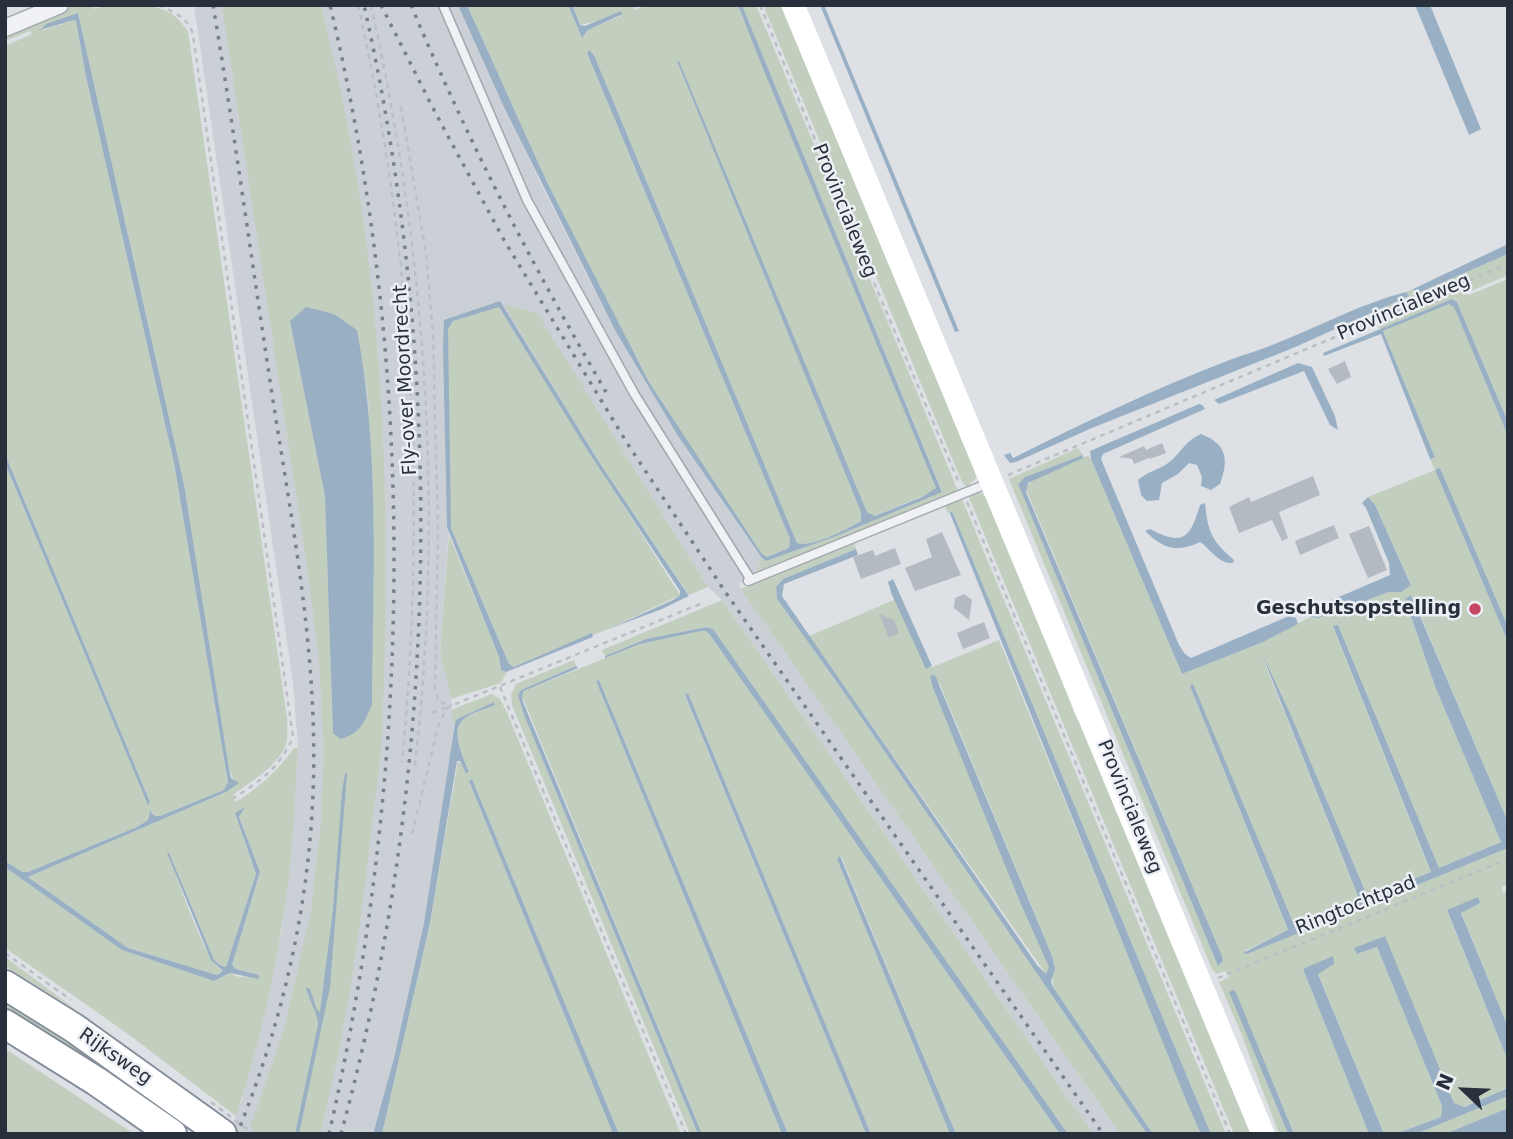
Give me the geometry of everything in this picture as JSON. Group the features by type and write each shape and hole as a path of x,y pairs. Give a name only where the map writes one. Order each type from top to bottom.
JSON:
{"highway":[{"name":"Rijksweg","path":"5,985 205,1109 222,1134"},
{"name":"Rijksweg","path":"5,1024 96,1081 172,1134"}],"main road":[{"name":"Provincialeweg","path":"793,5 1263,1134"}],"street":[{"path":"5,28 60,5"}],"lane":[{"path":"443,5 497,133 534,211 635,395 749,581 991,482"}],"path":[{"path":"159,5 177,13 191,27 193,35 293,737 284,757 262,779 233,798"},
{"path":"358,5 391,186 403,285 410,378 414,567 402,763"},
{"name":"Fly-over Moordrecht","path":"371,5 404,184 423,377 427,556 424,652 415,765"},
{"name":"Provincialeweg","path":"760,5 1230,1134"},
{"path":"401,107 426,254 433,333 438,534 435,688 439,702 452,705"},
{"name":"Provincialeweg","path":"991,482 1508,264"},
{"path":"432,713 700,604"},
{"path":"500,687 686,1134"},
{"path":"412,834 439,723 443,713 452,705"},
{"name":"Ringtochtpad","path":"1215,979 1508,859"},
{"path":"205,1109 254,1134"}],"shaded area":[{"path":"194,5 458,5 540,182 616,332 678,436 762,558 756,572 738,584 1120,1134 1093,1134 722,600 708,587 600,415 449,529 440,651 450,692 454,727 424,923 394,1058 373,1134 353,1134 349,1130 348,1134 229,1134 242,1099 281,935 289,873 298,748 293,683"}],"green space":[{"path":"122,4 145,5 165,10 188,31 287,718 287,741 284,750 272,765 233,795 236,802 268,778 294,748 298,748 291,860 280,936 262,1027 236,1116 128,1034 5,948 5,867 14,872 16,869 5,861 5,463 148,804 150,802 5,454 5,46 32,34 30,31 5,41 5,32 70,5 94,5 94,9","holes":["78,13 184,484 229,769 234,780 226,792 28,877 128,948 217,975 223,971 216,964 208,952 200,935 168,853 214,960 226,967 256,874 235,813 241,812 239,817 260,872 232,965 236,969 259,975 239,977 230,973 214,981 122,950 15,873 28,872 137,827 148,820 149,813 160,816 224,790 228,782 174,463 86,77 76,21 43,30 42,27"]},
{"path":"222,5 321,5 363,216 379,363 383,438 386,587 382,733 361,914 344,1025 320,1134 258,1134 250,1127 284,1030 311,911 321,822 324,752 319,660","holes":["324,313 334,314 357,330 369,402 373,478 372,498 333,733 325,496 290,321"]},
{"path":"467,5 568,5 582,38 588,30 623,15 580,25 572,5 637,5 635,10 646,5 738,5 935,484 936,488 932,492 875,516 867,512 677,61 862,512 861,521 839,533 811,543 797,543 594,55 588,50 790,539 789,548 767,557 762,554 649,382 547,182"},
{"path":"742,5 756,5 958,491 756,572 762,558 766,561 834,537 942,491"},
{"path":"763,5 785,5 973,459 976,478 967,487 962,482"},
{"path":"1508,254 1508,275 1466,293 1469,295 1508,279 1508,422 1457,302 1453,299 1380,330 1373,312 1409,296 1406,292 1413,289 1416,294"},
{"path":"504,304 537,313 708,587 689,595 601,465"},
{"path":"1449,304 1454,306 1508,436 1508,627 1440,469 1435,470 1430,459 1435,457 1383,331"},
{"path":"498,307 680,595 611,628 514,667 509,664 451,528 449,504 448,329 453,321"},
{"path":"1078,448 1083,455 1025,477 1018,484 1218,966 1223,961 1222,956 1025,487 1035,479 1083,457 1088,456 1091,459 1182,674 1261,643 1310,617 1318,618 1389,592 1401,592 1411,584 1375,505 1368,497 1435,470 1508,642 1508,822 1412,596 1405,599 1436,689 1501,842 1439,868 1338,625 1333,627 1431,873 1368,898 1290,713 1261,654 1360,901 1295,927 1193,685 1190,686 1288,931 1245,951 1246,954 1508,848 1508,884 1502,887 1503,893 1508,891 1508,1027 1461,912 1480,903 1447,911 1508,1061 1508,1088 1463,1107 1454,1103 1384,936 1358,954 1377,947 1442,1106 1441,1117 1395,1134 1384,1134 1318,973 1334,964 1303,969 1369,1134 1294,1134 1234,990 1288,1134 1279,1134 1219,982 1229,977 1225,971 1216,974 1212,969 1009,479"},
{"path":"982,493 995,508 1075,715 1093,745 1255,1134 1234,1134 968,495"},
{"path":"960,497 1226,1134 1211,1134 953,513 949,511 948,514 944,504"},
{"path":"449,535 499,657 501,670 507,672 501,683 451,699 440,651"},
{"path":"853,540 856,549 783,579 776,587 777,599 1147,1134 1120,1134 741,589"},
{"path":"722,600 1093,1134 1068,1134 713,629 707,627 646,639 605,656 602,650"},
{"path":"894,600 930,668 999,640 1201,1134 1153,1134 1053,987 1052,956 939,682 939,702 1050,967 1046,974 809,636"},
{"path":"701,631 710,635 1060,1134 956,1134 841,856 837,859 950,1134 871,1134 688,693 685,696 866,1134 788,1134 599,680 596,681 782,1134 702,1134 522,696 524,691 640,644"},
{"path":"574,660 576,666 521,690 518,695 698,1134 690,1134 512,705 511,695 516,684"},
{"path":"492,694 500,699 506,710 681,1134 619,1134 472,779 469,781 613,1134 382,1134 430,923 458,761 469,772 459,745 458,730 467,717 495,704 494,702 457,719 454,727 451,710"},
{"path":"5,957 78,1011 5,966"},
{"path":"5,996 190,1123 183,1132 5,1014"},
{"path":"5,1049 102,1113 135,1134 5,1134"},
{"path":"1508,1096 1508,1108 1445,1134 1416,1134"}],"water":[{"path":"458,5 467,5 547,182 649,382 762,554 767,557 789,548 790,539 587,53 589,50 594,55 797,543 811,543 839,533 861,521 861,512 677,61 867,512 875,516 922,497 936,488 762,66 738,5 742,5 942,492 834,537 766,561 762,558 678,436 616,332 504,107"},
{"path":"568,5 572,5 580,25 585,26 621,11 623,14 588,30 582,38"},
{"path":"820,5 824,5 959,331 955,332"},
{"path":"1415,5 1430,5 1481,129 1469,135"},
{"path":"78,13 184,484 229,769 231,778 239,783 226,792 28,877 128,948 217,975 223,971 211,960 167,853 214,960 226,967 256,874 235,813 245,807 239,817 260,872 232,965 236,969 259,975 259,979 230,973 214,981 122,950 5,867 5,861 22,872 28,872 137,827 148,820 150,811 155,816 160,816 224,790 228,782 174,463 86,77 76,21 40,30 46,24"},
{"path":"1508,244 1508,254 1416,294 1413,289"},
{"path":"1406,292 1409,296 1293,348 1092,428 1016,462 1010,463 1004,455 1010,453 1013,458 1173,383 1359,308"},
{"path":"1452,299 1457,302 1508,422 1508,436 1454,307 1449,304 1383,331 1435,457 1430,459 1381,334 1324,356 1323,353"},
{"path":"500,301 601,465 689,596 611,628 673,600 680,595 680,591 586,448 499,307 453,321 448,329 451,528 509,664 514,667 592,633 593,637 506,672 501,670 499,657 447,527 443,346 444,320"},
{"path":"306,307 334,314 357,330 369,423 374,517 372,705 360,727 340,739 333,733 325,496 290,321"},
{"path":"1298,363 1312,367 1335,416 1338,430 1330,425 1304,371 1219,404 1214,400"},
{"path":"1199,404 1205,409 1103,454 1101,459 1179,645 1191,658 1289,616 1296,618 1298,624 1261,643 1182,674 1091,459 1090,451"},
{"path":"1201,434 1210,438 1224,453 1220,484 1211,490 1201,486 1202,477 1197,465 1189,463 1178,474 1162,483 1159,500 1147,501 1141,495 1138,480 1168,463"},
{"path":"5,454 150,802 148,805 5,463"},
{"path":"1083,455 1083,458 1028,483 1026,492 1222,956 1223,961 1218,966 1018,484 1025,477"},
{"path":"1440,468 1508,627 1508,642 1435,470"},
{"path":"1368,497 1375,505 1411,585 1401,592 1389,592 1318,618 1310,617 1306,611 1390,575 1389,563 1362,503"},
{"path":"1205,503 1212,536 1234,560 1233,563 1219,559 1200,542 1184,547 1171,547 1158,542 1145,531 1150,529 1170,537 1184,536 1193,525 1200,505"},
{"path":"949,511 953,513 1211,1134 1201,1134 1188,1105"},
{"path":"856,549 858,555 784,584 782,596 1037,965 1046,974 1049,967 933,688 930,676 935,675 1052,956 1055,969 1051,982 1053,987 1153,1134 1147,1134 777,599 776,587 783,579"},
{"path":"893,579 932,666 926,669 892,595 888,582"},
{"path":"1411,595 1508,822 1508,848 1247,954 1243,953 1288,930 1190,686 1193,684 1295,927 1360,901 1261,652 1290,713 1368,898 1431,872 1333,626 1338,625 1439,868 1501,842 1436,689 1405,599"},
{"path":"707,627 713,629 1068,1134 1060,1134 710,635 701,631 640,644 605,658 646,639"},
{"path":"576,666 578,668 524,691 523,702 702,1134 698,1134 518,695 521,690"},
{"path":"599,680 788,1134 782,1134 596,681"},
{"path":"688,693 871,1134 866,1134 685,695"},
{"path":"494,702 495,705 464,719 458,730 459,745 469,772 466,773 460,761 457,761 430,923 382,1134 373,1134 394,1058 424,923 455,723 457,719"},
{"path":"347,773 330,987 299,1134 295,1134 318,1025 306,987 310,989 320,1012 333,909 342,791"},
{"path":"472,779 619,1134 613,1134 469,781"},
{"path":"840,856 956,1134 950,1134 837,859"},
{"path":"1478,897 1480,903 1461,913 1508,1027 1508,1061 1447,910"},
{"path":"1385,936 1454,1103 1464,1107 1508,1088 1508,1096 1416,1134 1395,1134 1441,1117 1442,1106 1377,947 1357,954 1354,948"},
{"path":"1333,956 1334,964 1318,974 1384,1134 1369,1134 1303,969"},
{"path":"1234,990 1294,1134 1288,1134 1229,992"},
{"path":"1508,1108 1508,1134 1445,1134"}],"building":[{"path":"1345,361 1351,377 1337,384 1328,369"},
{"path":"1162,443 1166,453 1150,459 1134,464 1132,459 1119,457 1144,446 1146,450"},
{"path":"1313,476 1320,495 1279,512 1288,538 1282,541 1272,520 1239,533 1229,507 1249,497 1251,502"},
{"path":"1334,525 1339,538 1300,555 1295,541"},
{"path":"1369,526 1387,570 1368,578 1349,534"},
{"path":"942,532 961,575 915,591 905,568 932,557 926,539"},
{"path":"895,548 901,564 861,579 853,557 873,550 875,556"},
{"path":"964,594 972,600 969,620 954,608 955,598"},
{"name":"Geschutsopstelling","path":"1475,602 1481,604 1481,616 1475,618 1469,616 1467,610 1469,604"},
{"path":"879,614 894,620 899,633 889,638"},
{"path":"984,622 990,638 963,649 957,633"}],"railway":[{"path":"213,5 296,549 307,633 313,718 311,825 298,930 272,1033 237,1134"},
{"path":"329,1134 357,995 377,854 389,712 394,569 391,427 379,285 359,144 330,5"},
{"path":"341,1134 374,996 398,856 413,714 420,571 419,428 409,285 391,144 364,5"},
{"path":"381,5 504,240 627,443 726,593 1103,1134"},
{"path":"411,5 502,202 606,392"}],"place":[{"name":"Geschutsopstelling","path":"1475,609"}]}
